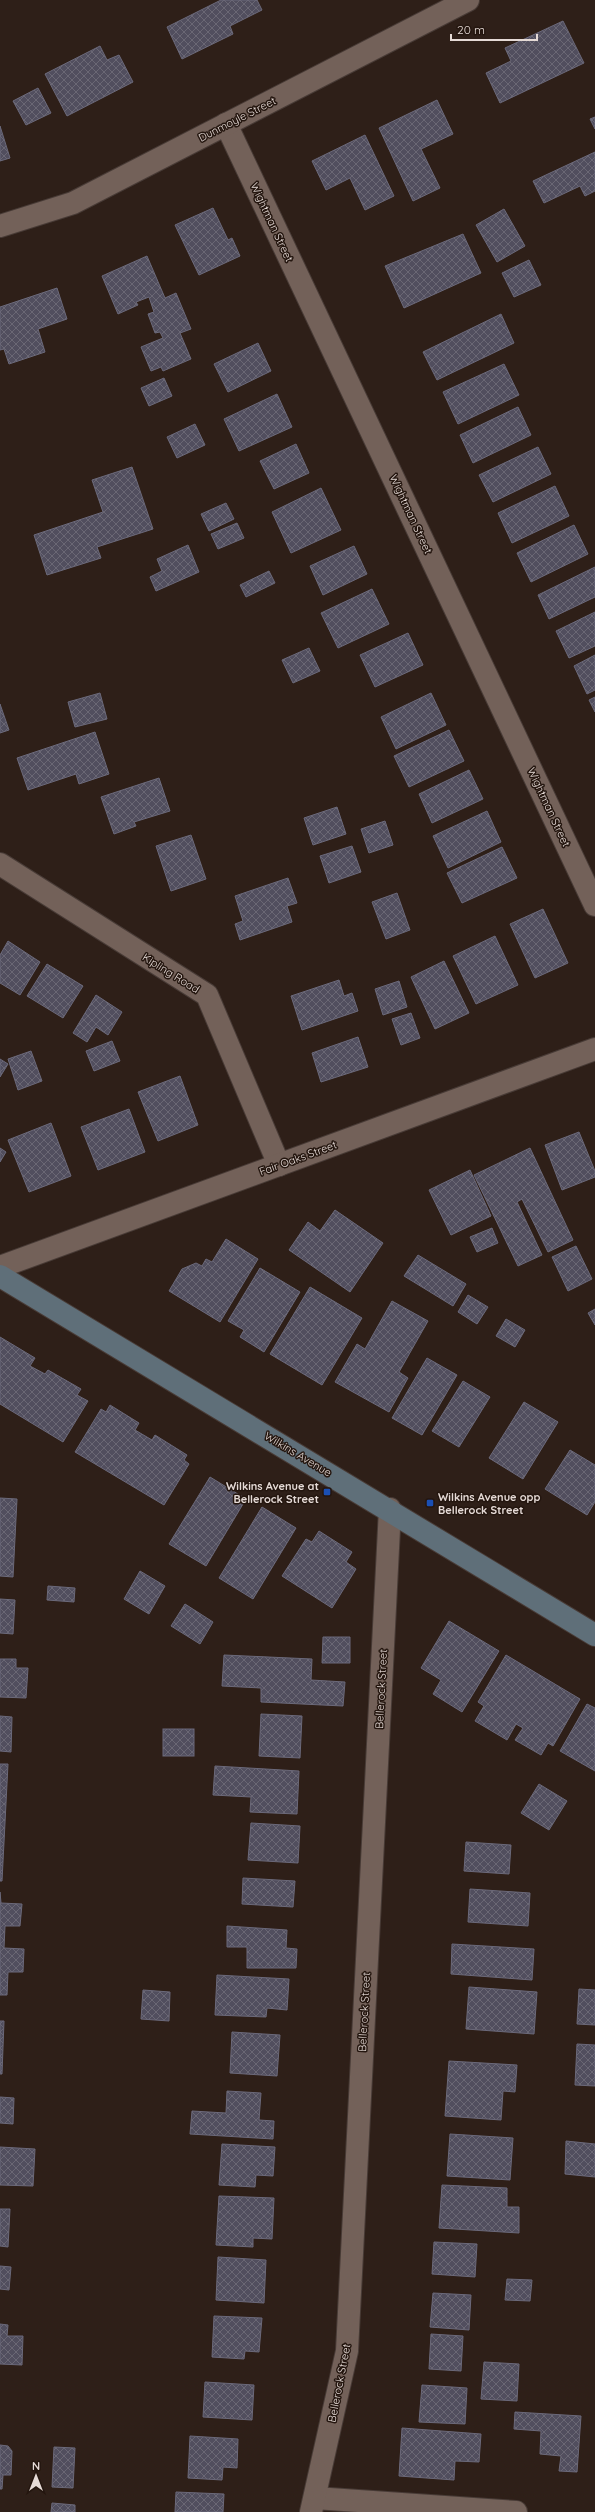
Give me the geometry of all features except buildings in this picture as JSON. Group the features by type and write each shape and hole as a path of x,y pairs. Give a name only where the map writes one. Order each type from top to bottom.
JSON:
{"main road":[{"name":"Wilkins Avenue","path":"0,1276 390,1509 595,1635"}],"street":[{"name":"Dunmoyle Street","path":"0,226 72,203 468,0"},
{"name":"Wightman Street","path":"226,124 595,905"},
{"name":"Kipling Road","path":"0,864 207,995 279,1165"},
{"name":"Fair Oaks Street","path":"0,1267 595,1049"},
{"name":"Bellerock Street","path":"313,2505 347,2352 390,1509"},
{"path":"313,2505 516,2512"}],"place":[{"name":"Wilkins Avenue at Bellerock Street","path":"327,1492"},
{"name":"Wilkins Avenue opp Bellerock Street","path":"430,1503"}]}
